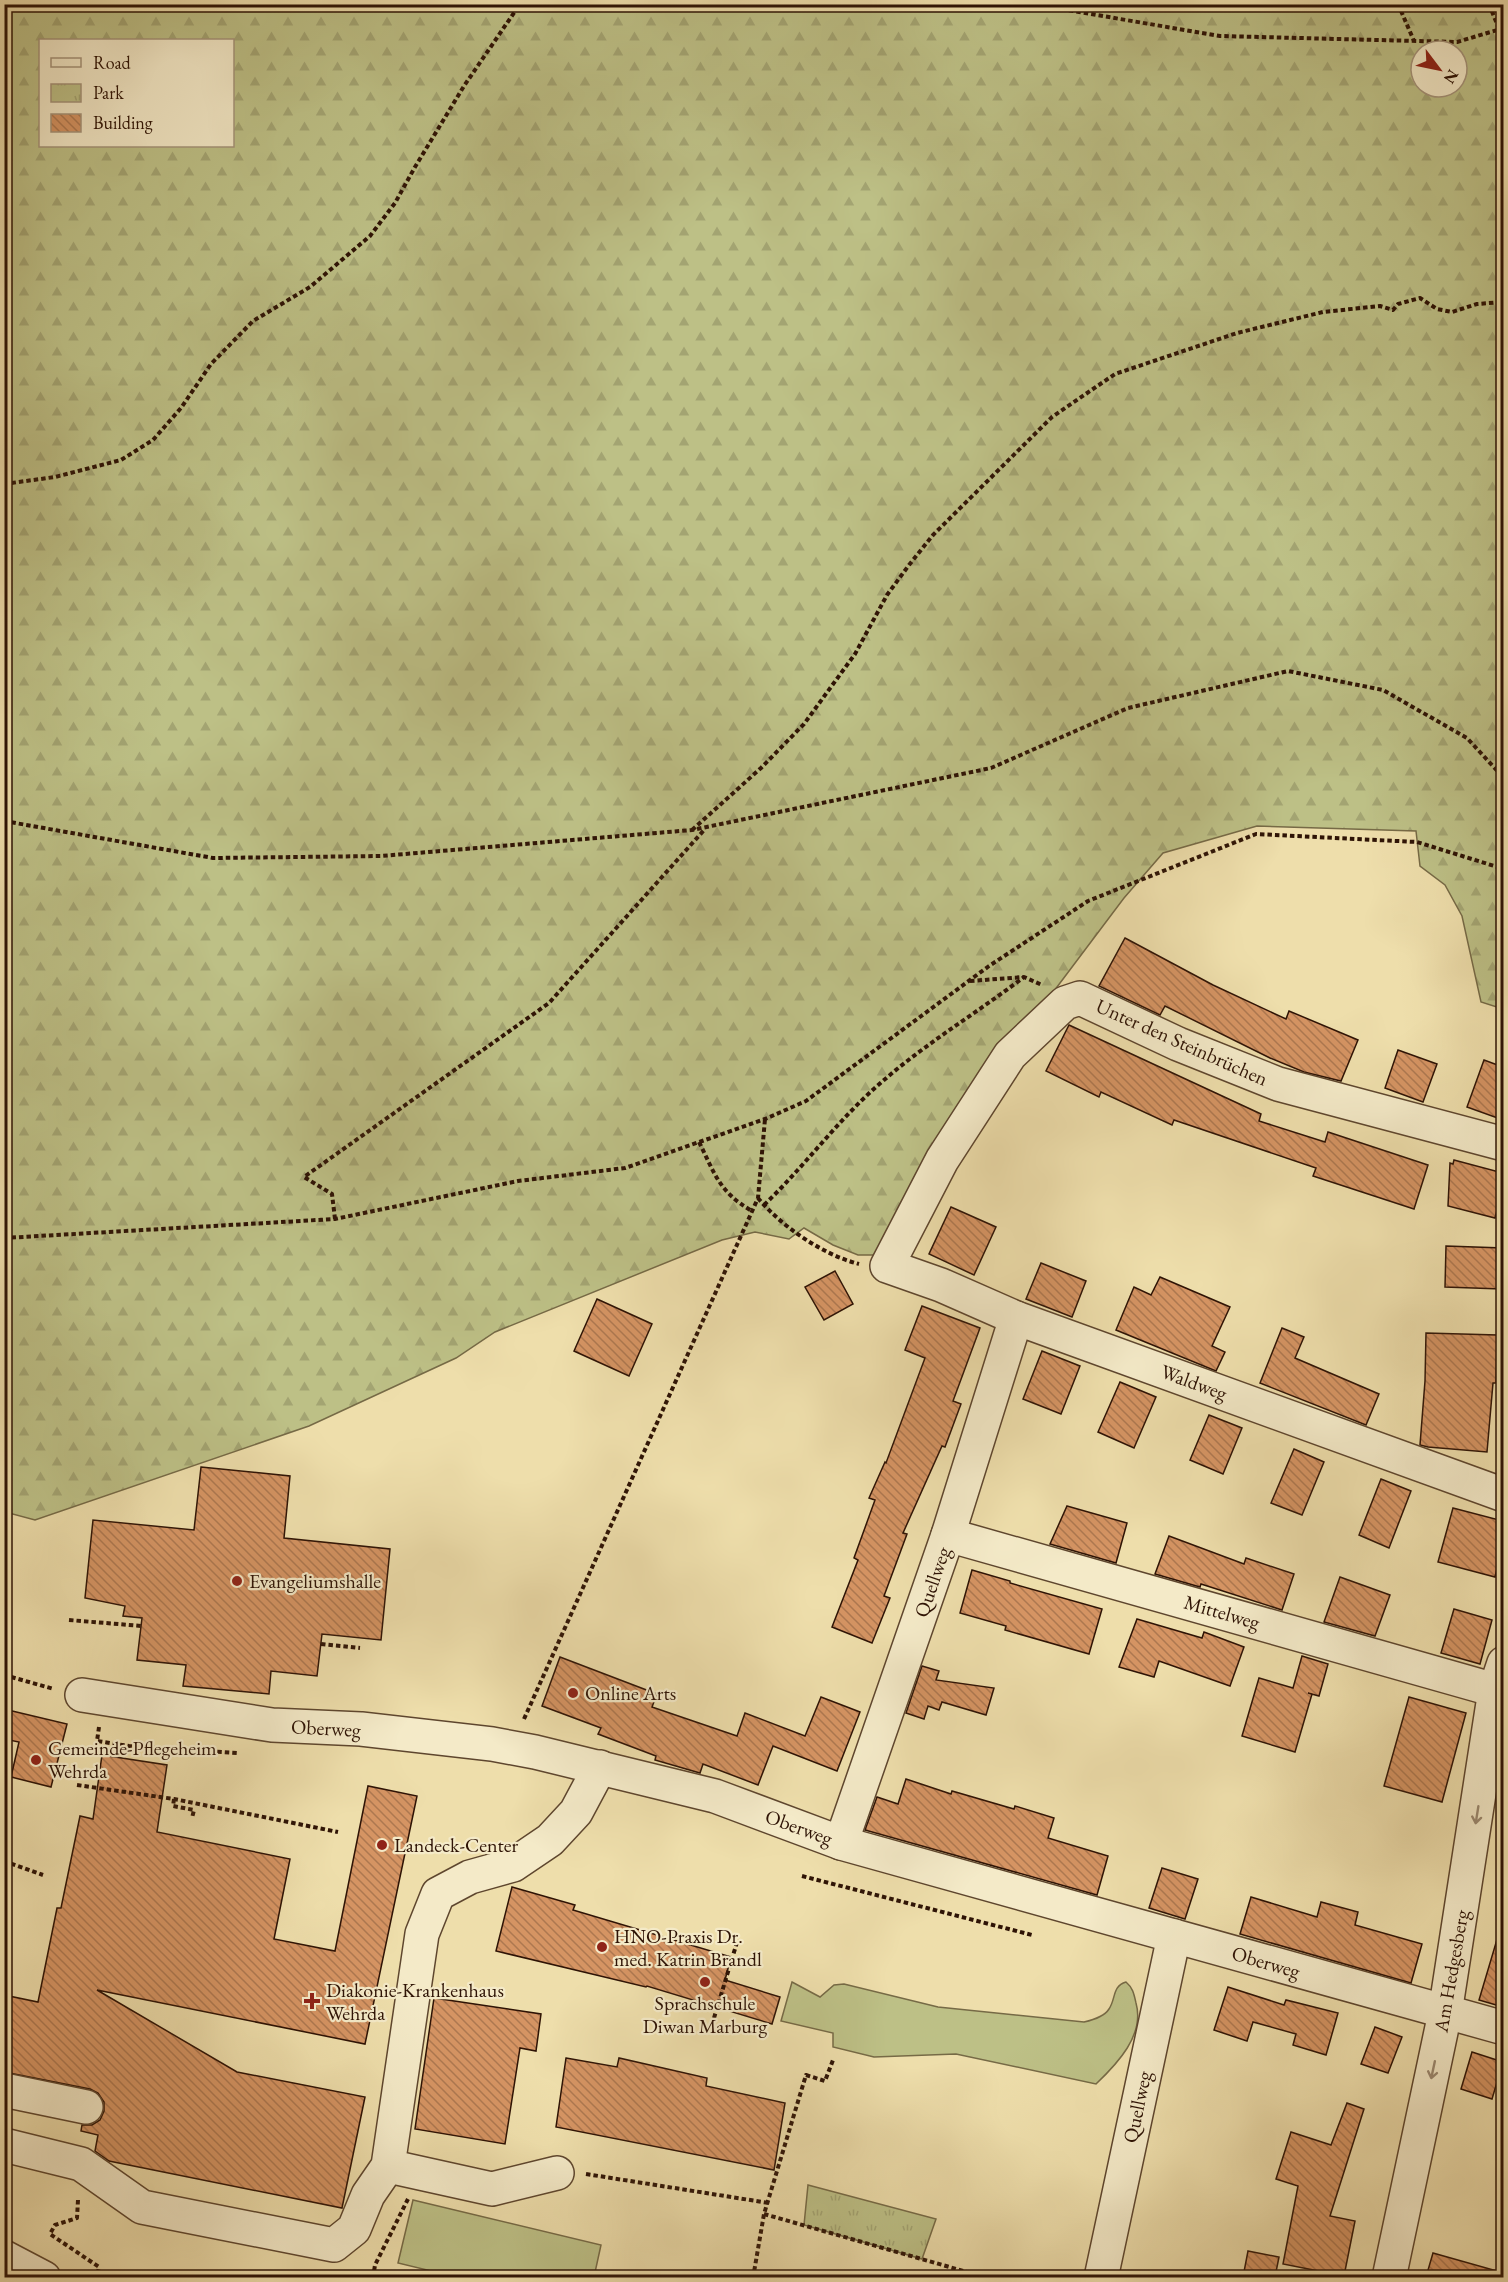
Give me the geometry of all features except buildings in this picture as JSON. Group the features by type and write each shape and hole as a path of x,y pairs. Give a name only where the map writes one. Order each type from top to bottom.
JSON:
{"street":[{"name":"Unter den Steinbrüchen","path":"886,1266 942,1160 1010,1055 1065,1003 1080,998 1178,1044 1278,1084 1503,1144"},
{"name":"Waldweg","path":"886,1266 941,1285 1016,1318 1503,1495"},
{"name":"Quellweg","path":"841,1843 948,1535 1016,1318"},
{"name":"Mittelweg","path":"948,1535 1499,1676"},
{"name":"Am Hedgesberg","path":"1389,2277 1445,2013 1495,1760 1499,1676"},
{"name":"Oberweg","path":"82,1695 272,1725 361,1729 461,1740 600,1767 715,1796 841,1843 1503,2028"},
{"path":"4,2145 81,2164 142,2206 334,2245 354,2229 368,2195 388,2166 422,1934 438,1894 470,1877 513,1865 550,1840 576,1812 600,1767"},
{"name":"Quellweg","path":"1101,2277 1174,1936"},
{"path":"4,2090 86,2107"},
{"path":"388,2166 492,2189 557,2173"},
{"path":"4,2258 44,2277"}],"path":[{"path":"4,484 55,477 121,460 153,440 181,408 212,364 253,321 310,287 370,237 395,203 414,167 464,86 520,4"},
{"path":"1032,4 1220,36 1409,41"},
{"path":"1398,4 1413,39"},
{"path":"1467,39 1501,29 1489,4"},
{"path":"692,830 761,768 804,723 855,654 887,596 933,535 1052,417 1115,374 1237,333 1323,312 1380,306 1392,310 1398,304 1420,298 1437,309 1452,312 1477,304 1503,302"},
{"path":"4,821 213,858 381,856 692,830 991,768 1128,708 1288,670 1383,690 1467,738 1503,778"},
{"path":"335,1219 332,1194 304,1177 549,1003 705,828"},
{"path":"4,1238 335,1219 518,1181 625,1168 765,1119 806,1101 989,966 1088,901 1256,834 1417,842 1503,870"},
{"path":"764,1205 785,1185 837,1126 884,1080 956,1024 1024,977 970,981"},
{"path":"511,1748 758,1198 765,1119"},
{"path":"699,1142 721,1186 735,1201 752,1211"},
{"path":"758,1198 780,1222 830,1253 857,1264 886,1266"},
{"path":"69,1620 141,1626"},
{"path":"321,1644 360,1647"},
{"path":"4,1675 82,1695"},
{"path":"97,1741 129,1746 242,1753"},
{"path":"77,1785 174,1799 338,1832"},
{"path":"174,1799 173,1806 194,1810 192,1818"},
{"path":"4,1861 44,1875"},
{"path":"802,1876 1032,1935"},
{"path":"714,2018 738,1940"},
{"path":"753,2277 764,2214 806,2076 825,2081 833,2060"},
{"path":"373,2277 375,2265 422,2173"},
{"path":"557,2173 590,2175 769,2203"},
{"path":"764,2214 988,2277"},
{"path":"77,2218 55,2225 50,2234 99,2266 99,2272 89,2277"}],"green space":[{"path":"4,5 1503,5 1503,1009 1481,1002 1462,916 1445,885 1420,866 1416,831 1257,826 1163,853 1124,898 1054,991 878,1255 858,1255 833,1245 804,1228 789,1239 755,1232 722,1240 495,1332 456,1358 309,1426 35,1520 5,1512"},
{"path":"792,1982 820,1997 834,1985 844,1984 938,2007 1084,2022 1098,2018 1107,2012 1116,1990 1126,1982 1135,1997 1138,2015 1133,2037 1127,2048 1096,2084 956,2054 874,2057 833,2047 833,2033 781,2021"},
{"path":"808,2185 936,2219 922,2259 804,2225"},
{"path":"413,2200 601,2245 594,2277 456,2277 398,2263"}],"place":[{"name":"Evangeliumshalle","path":"237,1581"},
{"name":"Online Arts","path":"573,1693"},
{"name":"Gemeinde-Pflegeheim Wehrda","path":"36,1760"},
{"name":"Landeck-Center","path":"382,1845"},
{"name":"HNO-Praxis Dr. med. Katrin Brandl","path":"602,1947"},
{"name":"Sprachschule Diwan Marburg","path":"705,1982"},
{"name":"Diakonie-Krankenhaus Wehrda","path":"312,2001"}]}
